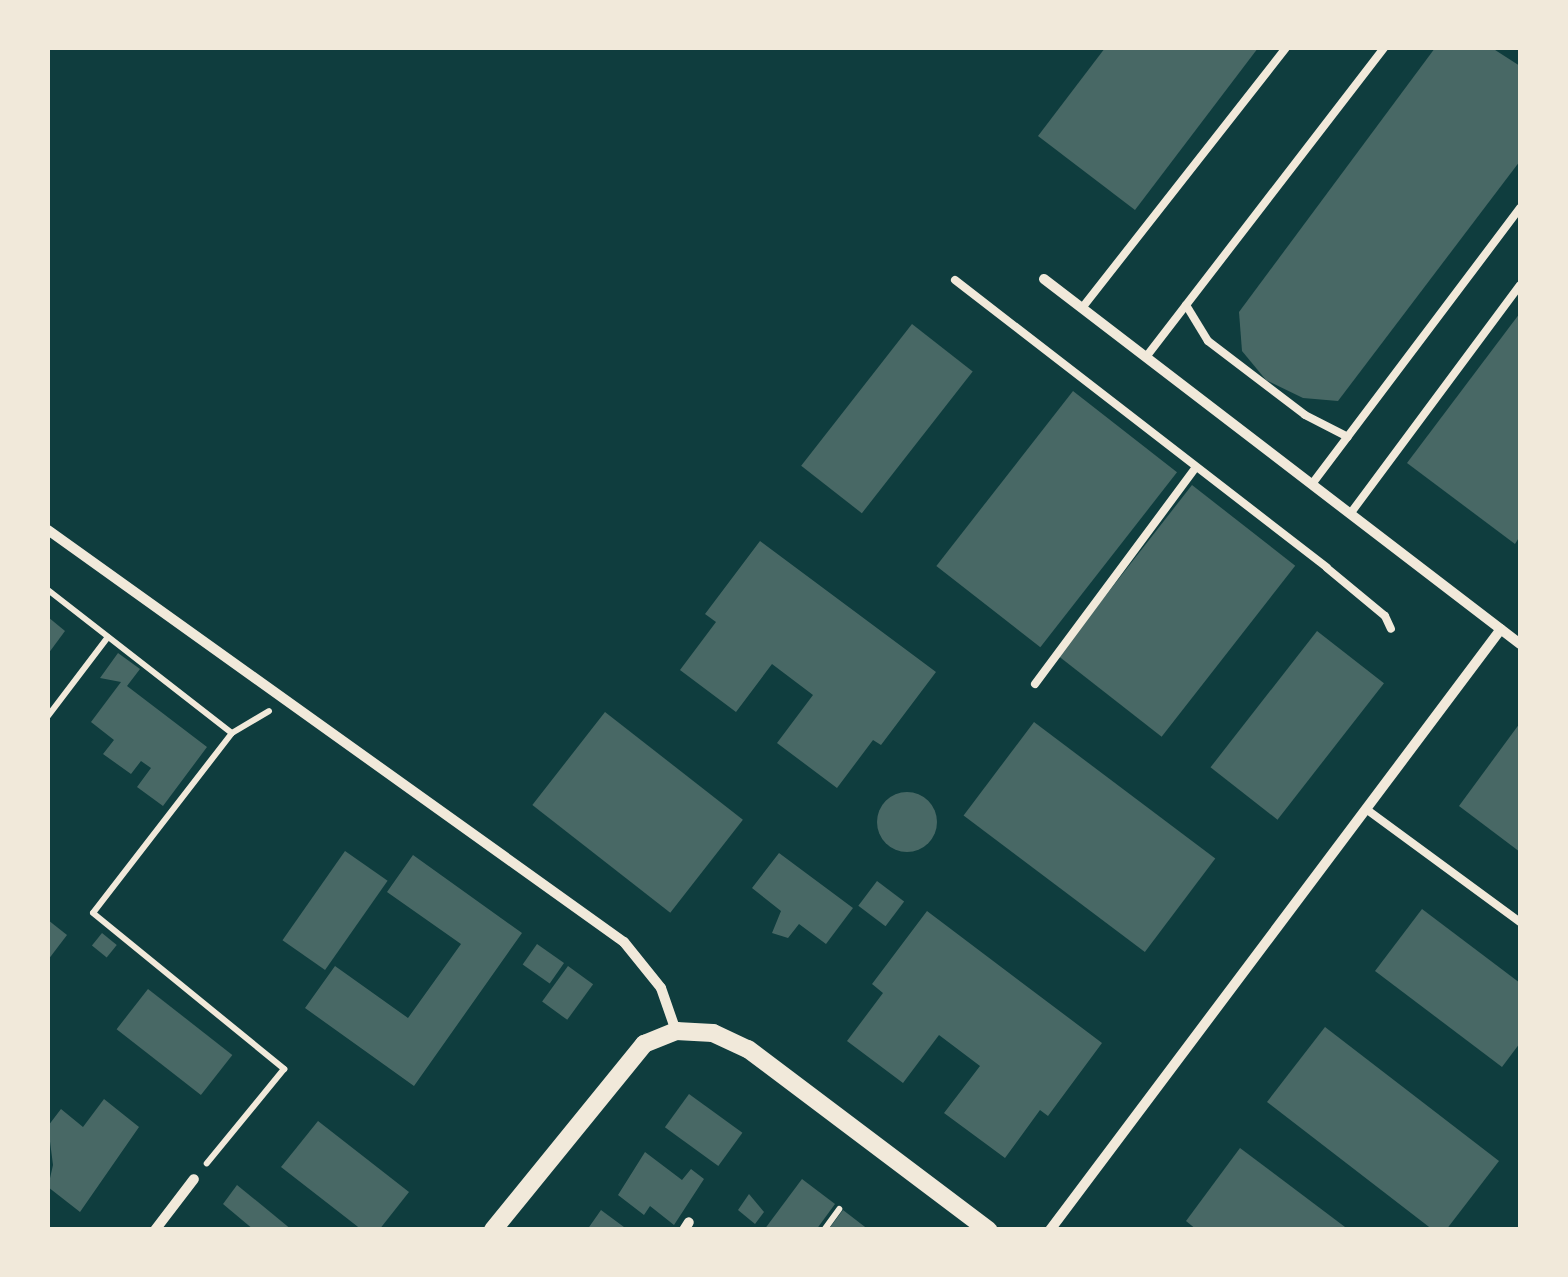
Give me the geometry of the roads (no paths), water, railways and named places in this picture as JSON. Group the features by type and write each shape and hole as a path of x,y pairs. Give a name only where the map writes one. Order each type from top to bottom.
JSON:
{"street":[{"path":"1044,279 1520,644"},
{"path":"48,530 624,942 661,988 676,1031"},
{"path":"1050,1230 1501,629"},
{"path":"493,1230 644,1044 676,1031 713,1033 748,1049 988,1230"},
{"path":"155,1230 194,1179"}],"lane":[{"path":"1082,308 1286,48"},
{"path":"1146,358 1384,48"},
{"path":"1312,484 1520,208"},
{"path":"955,280 1386,616 1391,629"},
{"path":"1350,514 1520,285"},
{"path":"1186,306 1208,341 1304,415 1348,437"},
{"path":"1035,684 1196,467"},
{"path":"1366,809 1520,922"}]}
